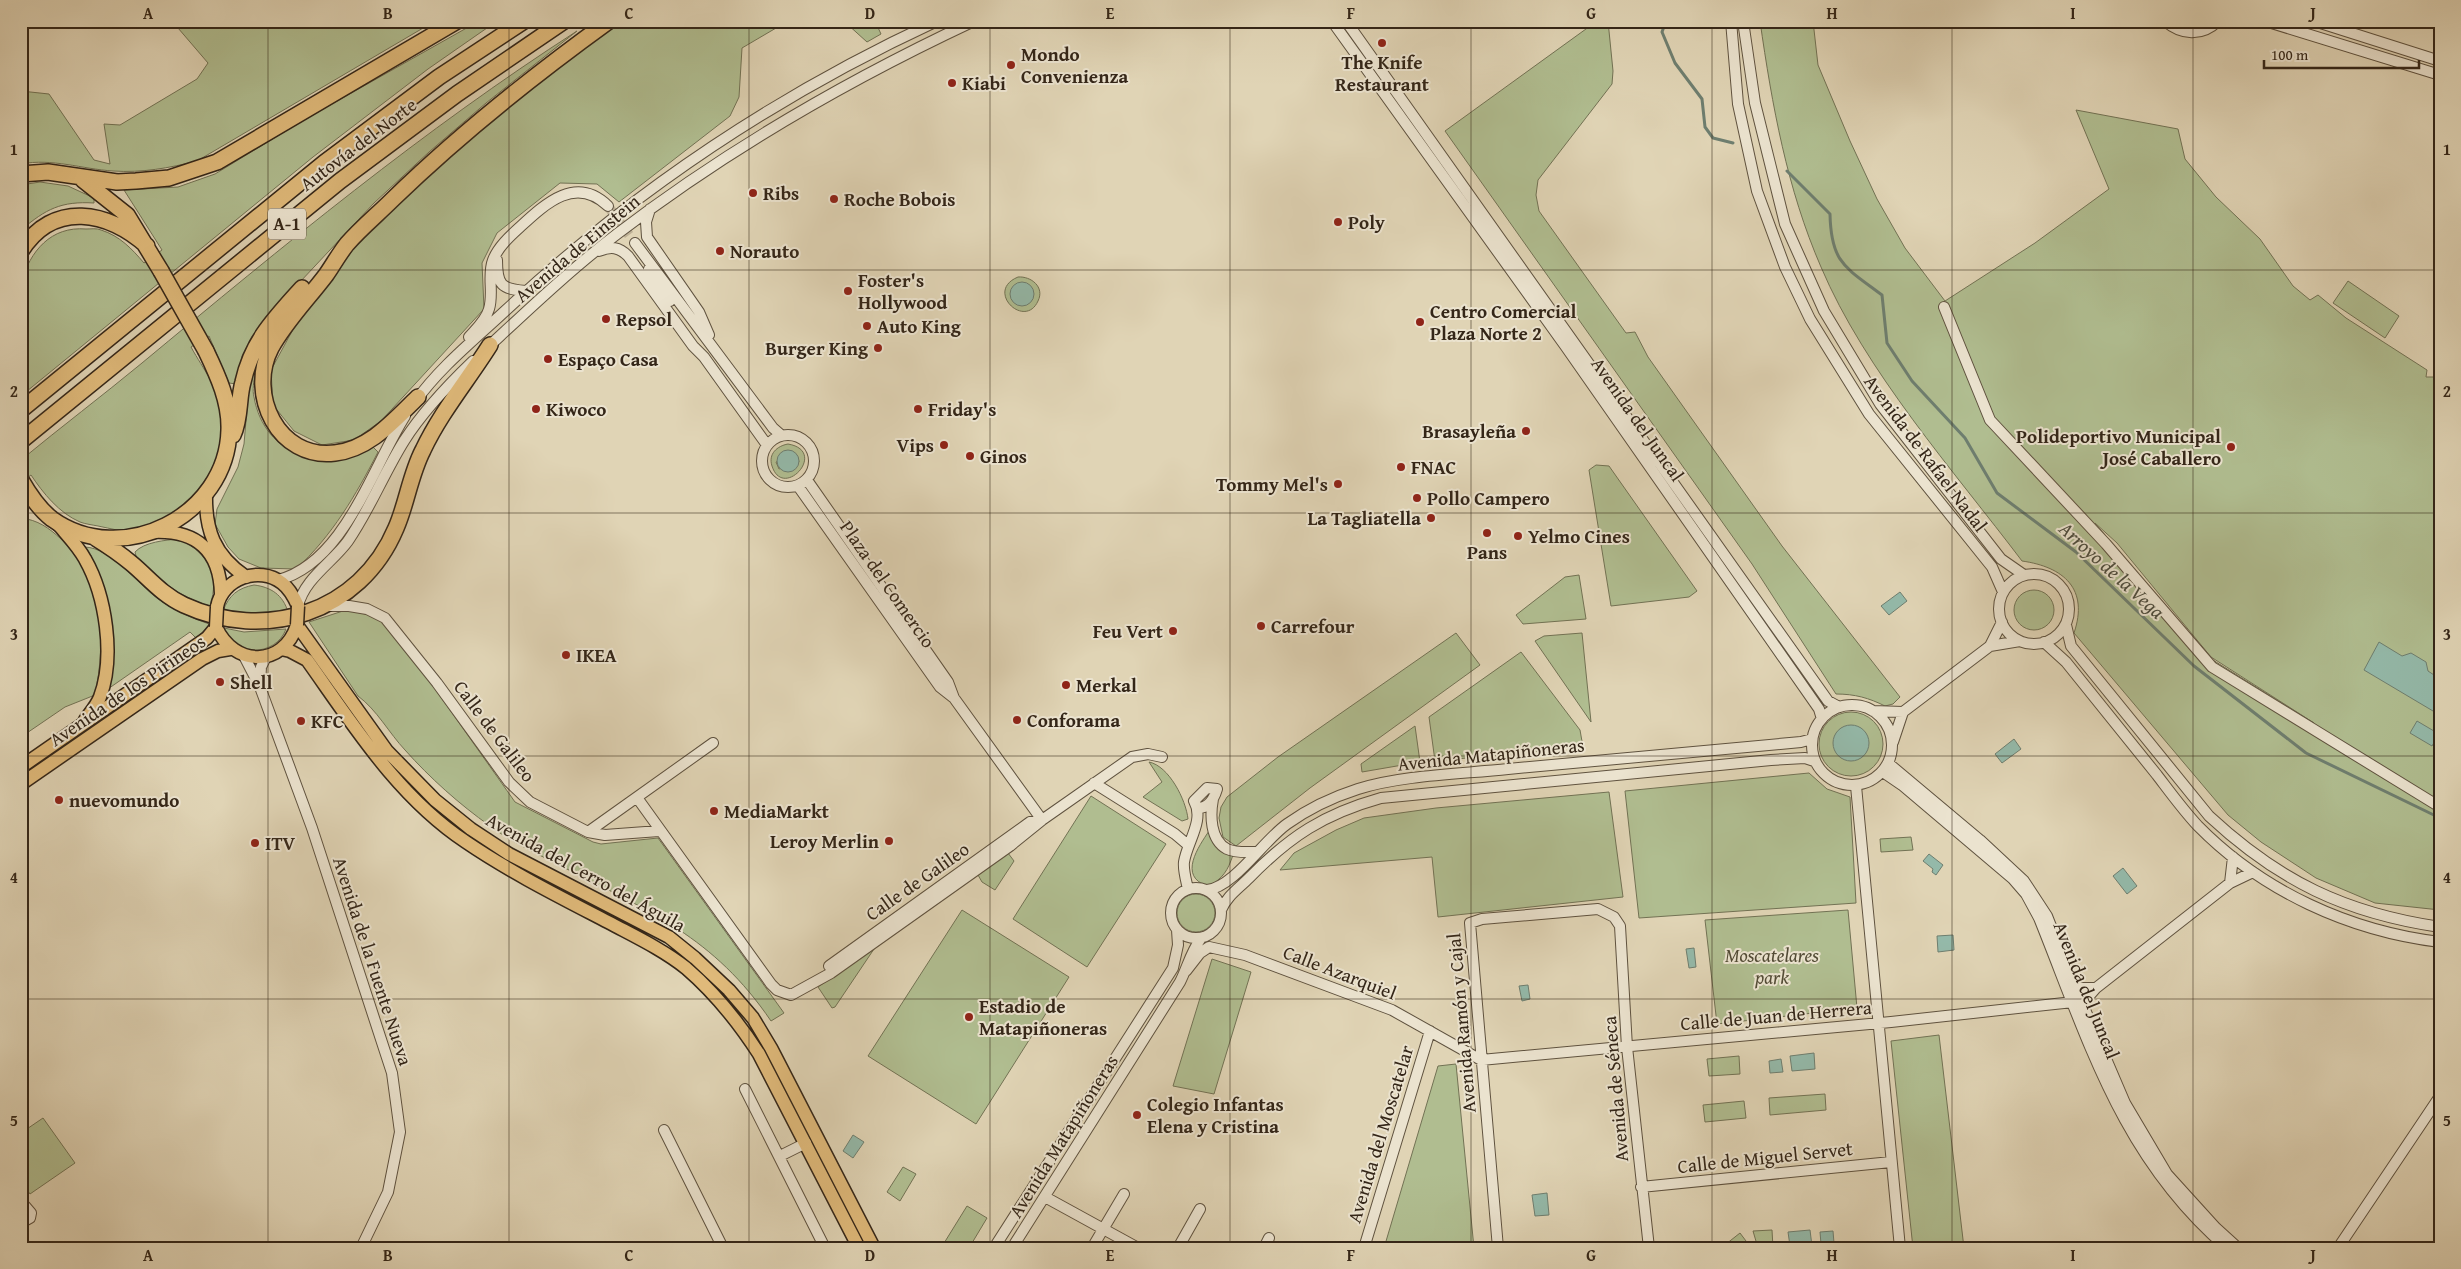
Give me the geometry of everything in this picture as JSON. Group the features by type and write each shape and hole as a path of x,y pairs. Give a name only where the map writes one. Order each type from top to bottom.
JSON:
{"highway":[{"path":"21,174 48,172 117,182 136,181 169,178 216,162 457,21"},
{"name":"Autovía del Norte","path":"21,410 324,163 439,77 524,21"},
{"name":"Autovía del Norte","path":"21,441 340,181 457,94 564,21"},
{"path":"94,537 115,540 135,538 154,532 193,507 206,493 219,470 228,445 238,426 241,386 246,366 257,342 320,268 347,245 436,158 530,78 608,21"},
{"path":"78,176 97,189 127,215 147,246 206,350 219,378 226,402 229,421 228,445"},
{"path":"21,251 37,231 50,224 74,216 108,220 125,228 147,246"},
{"path":"347,245 326,275 288,321 270,349 265,364 262,388 265,407 273,424 290,442 312,451 335,453 356,447 374,438 418,397"},
{"path":"23,484 38,505 53,520 94,537 118,552 170,598 208,614 242,622 271,621 305,613 325,606 359,580 380,556 396,529 411,477 433,429 490,345"}],"main road":[{"path":"206,493 206,517 214,542 228,563 246,577"},
{"path":"53,520 88,564 97,584 105,623 107,644 102,686 99,698 81,725"},
{"path":"154,532 178,533 196,539 205,547 220,575 221,594 217,607 216,627 222,640 230,649 244,656 267,655 281,649 292,638 297,626 298,606 289,590 278,580 259,574 246,577 229,586 221,594"},
{"name":"Avenida del Cerro del Águila","path":"297,626 387,751 435,800 470,829 509,854 669,937 729,990 753,1018 771,1048 874,1248"},
{"name":"Avenida de los Pirineos","path":"21,767 207,638 216,627"},
{"name":"Avenida de los Pirineos","path":"21,784 202,659 218,650 230,649"},
{"name":"Avenida del Cerro del Águila","path":"281,649 290,651 307,660 380,763 427,811 464,842 555,894 660,950 686,969 742,1026 806,1143 859,1248"}],"street":[{"name":"Avenida de Einstein","path":"278,580 301,572 337,535 354,510 404,417 418,397 443,369 526,291 586,239 680,167 736,130 828,76 938,21"},
{"name":"Avenida de Einstein","path":"298,606 304,591 352,536 404,441 420,418 451,382 588,258 650,209 745,143 898,57 974,21"},
{"name":"Avenida del Juncal","path":"1332,21 1566,347 1819,708 1822,719"},
{"name":"Avenida del Juncal","path":"1346,21 1828,701 1839,708"},
{"name":"Avenida de Rafael Nadal","path":"1731,21 1738,104 1757,191 1810,319 1869,414 1992,567 2003,592"},
{"name":"Avenida de Rafael Nadal","path":"1743,21 1755,103 1785,224 1824,311 1880,404 2001,559 2024,575"},
{"path":"2165,21 2173,28 2189,33 2198,32 2228,21"},
{"path":"2265,21 2440,75"},
{"path":"2314,21 2440,61"},
{"path":"443,369 486,317 490,301 491,266 501,246 528,220 553,200 566,194 581,192 594,195 608,206"},
{"path":"650,209 646,222 647,237 699,312 710,341"},
{"path":"704,357 701,347 656,280 632,239 710,341 773,428 781,436"},
{"path":"501,246 497,257 498,279 502,286 512,290 526,291"},
{"path":"588,258 600,251 614,248 621,250 638,269 693,346 704,357 767,445"},
{"path":"1944,307 1990,420 2106,544 2212,667 2440,807"},
{"path":"781,436 798,436 810,446 815,464 807,480 798,486 781,487 767,477 762,461 767,445 781,436"},
{"name":"Plaza del Comercio","path":"807,480 948,682 954,698 1042,820"},
{"name":"Plaza del Comercio","path":"798,486 940,687 954,698"},
{"path":"2020,641 2007,631 2002,622 1999,612 2003,592 2015,579 2024,575 2035,573 2047,576 2061,586 2069,602 2066,625 2071,646 2209,816 2233,838 2253,854 2324,896 2359,910 2440,927"},
{"name":"Calle de Galileo","path":"325,606 349,606 367,609 385,618 437,683 519,794 588,832 606,835 660,831 777,990 791,995 796,994 817,979 827,967 881,927 1030,822 1042,820 1132,757 1148,754 1162,757"},
{"path":"1903,712 1873,711 1851,704 1839,708 1822,719 1815,728 1812,739 1814,761 1826,776 1838,784 1856,786 1870,781 1886,768 1903,712 1990,646 2002,622"},
{"path":"1990,646 2020,641 2028,643 2044,642 2053,639 2066,625"},
{"path":"2044,642 2066,662 2197,825 2233,857 2253,872 2318,910 2354,924 2410,939 2440,942"},
{"name":"Avenida de la Fuente Nueva","path":"260,687 260,673 267,655"},
{"name":"Avenida de la Fuente Nueva","path":"244,656 260,687 312,828 392,1073 400,1132 388,1192 361,1248"},
{"path":"1873,711 1887,724 1893,742"},
{"name":"Avenida Matapiñoneras","path":"1204,889 1215,889 1227,883 1255,852 1286,824 1307,811 1338,797 1380,785 1448,775 1795,743 1812,739"},
{"path":"588,832 638,799 713,743"},
{"name":"Avenida Matapiñoneras","path":"1221,910 1230,896 1275,852 1296,836 1316,823 1353,806 1381,798 1771,760 1804,758 1814,761"},
{"path":"1886,768 2024,881 2047,916 2076,988 2078,1003 2125,1103 2167,1174 2216,1228 2238,1248"},
{"name":"Avenida del Juncal","path":"1886,768 1902,785 1995,864 2026,894 2078,1003 2102,1075 2132,1135 2174,1194 2196,1219 2227,1248"},
{"path":"1094,783 1175,834 1188,845"},
{"path":"1856,786 1900,1248"},
{"path":"1188,889 1184,864 1188,845 1198,821 1198,808 1194,801 1207,788 1217,789 1211,811 1212,828 1220,842 1227,849 1255,852"},
{"path":"638,799 660,831"},
{"path":"2230,883 2233,857"},
{"path":"1184,864 1204,889 1219,902 1221,910 1217,927 1201,938 1188,937 1177,930 1171,915 1172,906 1180,893 1188,889 1204,889"},
{"path":"2078,1003 2230,883 2253,872"},
{"name":"Avenida Ramón y Cajal","path":"1498,1248 1470,923 1482,919 1598,909 1614,917 1620,926"},
{"name":"Avenida de Séneca","path":"1620,926 1628,1047 1649,1248"},
{"name":"Avenida Matapiñoneras","path":"994,1248 1173,968 1178,945 1177,930"},
{"name":"Avenida Matapiñoneras","path":"1012,1248 1186,971 1190,955 1201,938"},
{"name":"Calle Azarquiel","path":"1186,971 1200,953 1209,947 1245,955 1392,1010 1481,1060"},
{"path":"2076,988 2096,988"},
{"name":"Calle de Juan de Herrera","path":"1481,1060 2078,1003"},
{"name":"Avenida del Moscatelar","path":"1364,1248 1430,1031"},
{"path":"745,1089 825,1248"},
{"path":"2338,1248 2440,1096"},
{"path":"664,1130 723,1248"},
{"path":"780,1156 806,1143"},
{"name":"Calle de Miguel Servet","path":"1642,1186 1891,1162"},
{"path":"1092,1248 1124,1194"},
{"path":"1045,1197 1138,1248"},
{"path":"21,1205 25,1206 31,1213 30,1218 21,1223"},
{"path":"1178,1248 1200,1209"},
{"path":"1264,1248 1269,1238"}],"green space":[{"path":"172,21 435,21 197,161 145,171 101,170 44,162 21,164 21,91 49,94 94,160 110,164 104,124 120,125 197,79 208,63"},
{"path":"479,21 497,21 428,69 313,157 21,396 21,283 36,251 52,236 74,229 98,229 120,239 144,263 162,250 124,190 178,187 215,174 307,118"},
{"path":"615,21 788,21 742,48 739,97 730,116 619,202 597,184 560,183 497,233 482,263 484,309 381,421 354,440 322,445 294,431 273,405 271,370 297,322 359,242 467,140"},
{"path":"836,21 875,21 881,34 867,42 846,23"},
{"path":"1597,21 1608,21 1613,71 1612,84 1538,180 1536,195 1539,211 1626,333 1635,332 1648,357 1782,546 1900,697 1893,704 1885,706 1862,697 1836,694 1752,564 1445,131"},
{"name":"Polideportivo Municipal José Caballero","path":"1760,21 1813,21 1818,65 1877,199 1905,248 1945,301 2035,243 2109,189 2076,110 2178,129 2185,159 2216,197 2260,239 2293,286 2310,300 2318,295 2346,318 2427,370 2426,377 2440,377 2440,910 2375,903 2316,878 2261,842 2228,815 2074,633 2078,618 2078,604 2075,592 2069,583 2061,575 2050,569 2022,561 1912,419 1861,344 1839,306 1809,237 1790,177 1782,146","holes":["2095,523 2117,543 2211,657 2314,723 2208,657"]},
{"path":"2176,21 2209,21 2191,26"},
{"path":"577,31 486,103 374,203 270,314 252,336 242,356 236,384 229,383 209,336 191,347 211,380 219,398 223,417 222,438 216,459 207,478 177,510 159,521 138,528 117,530 80,522 72,518 52,502 31,475 21,482 21,460 355,190 464,108"},
{"path":"40,182 68,186 94,198 94,203 72,203 54,208 21,230 21,185"},
{"path":"1018,277 1032,280 1040,291 1038,301 1032,309 1025,311 1017,310 1010,305 1006,298 1005,291 1009,283"},
{"path":"2348,281 2399,316 2385,338 2333,303"},
{"path":"250,374 255,374 253,394 260,417 270,434 284,446 300,455 317,459 336,459 355,455 373,447 378,452 361,484 332,529 296,569 261,568 239,559 228,547 215,524 217,509 238,467 244,444"},
{"path":"788,444 800,448 804,455 804,463 800,471 793,476 785,478 778,475 771,462 774,451","holes":["797,455 799,462 779,469 776,462"]},
{"path":"1596,465 1609,466 1697,591 1689,597 1611,606 1589,470"},
{"path":"21,518 48,528 61,539 75,555 86,573 94,592 98,612 100,654 95,695 65,707 21,737"},
{"path":"179,539 198,551 210,566 214,584 210,606 189,598 170,586 136,556 135,552 144,546 156,542"},
{"path":"85,547 104,553 163,602 182,613 209,624 209,626 196,638 190,632 105,691 112,652"},
{"path":"1579,575 1586,619 1523,624 1516,615 1565,577"},
{"path":"254,585 276,593 283,601 288,612 255,615 223,611 235,593 243,588"},
{"path":"2038,590 2045,593 2051,599 2054,610 2053,618 2045,627 2038,630 2030,630 2023,627 2015,618 2014,606 2017,599 2026,591"},
{"path":"346,610 370,615 384,622 433,686 515,802 593,842 601,844 658,838 784,1013 771,1021 749,992 727,968 678,929 624,898 508,838 467,809 435,781 399,743 371,708 358,696 309,622"},
{"path":"224,628 244,632 286,629 281,638 273,645 264,649 254,650 244,649 236,645 229,638"},
{"path":"1456,633 1480,665 1310,788 1236,846 1223,837 1219,818 1221,807 1227,797 1278,757"},
{"path":"1582,633 1591,722 1535,641 1544,636"},
{"path":"1521,652 1580,730 1583,747 1435,761 1429,717"},
{"path":"1851,712 1863,714 1874,721 1881,732 1883,744 1881,756 1874,767 1863,774 1851,776 1839,774 1828,767 1821,756 1819,744 1821,732 1828,721 1839,714"},
{"path":"1415,726 1420,762 1362,772 1361,764"},
{"path":"1149,762 1163,770 1170,777 1184,803 1188,819 1182,821 1143,797 1162,782"},
{"path":"1809,773 1827,789 1850,797 1856,903 1639,918 1625,791"},
{"path":"1609,792 1623,897 1438,917 1432,857 1280,870 1294,853 1336,830 1364,818 1436,808"},
{"path":"1091,796 1166,844 1087,967 1013,919"},
{"path":"1209,831 1233,855 1224,874 1208,886 1199,882 1194,876 1192,869 1196,853"},
{"path":"1911,837 1913,850 1881,852 1880,839"},
{"path":"1008,853 1014,861 995,890 982,882 978,875"},
{"path":"1196,894 1203,895 1209,900 1214,906 1214,920 1209,926 1203,931 1196,932 1189,931 1183,926 1178,920 1177,913 1178,906 1183,900 1189,895"},
{"name":"Estadio de Matapiñoneras","path":"962,910 1069,977 976,1124 868,1056"},
{"name":"Moscatelares park","path":"1848,910 1857,1008 1717,1024 1705,920"},
{"path":"874,949 835,1007 832,1008 818,987"},
{"path":"1212,959 1251,972 1214,1094 1173,1086"},
{"path":"1939,1035 1964,1248 1913,1248 1891,1041"},
{"path":"1739,1056 1740,1074 1709,1076 1707,1059"},
{"path":"1456,1064 1474,1248 1384,1248 1438,1066"},
{"path":"1825,1094 1826,1110 1770,1115 1769,1098"},
{"path":"1744,1101 1746,1118 1705,1122 1703,1105"},
{"path":"43,1118 75,1163 30,1194 21,1181 21,1133"},
{"path":"903,1167 916,1174 900,1201 887,1192"},
{"path":"967,1206 987,1218 969,1248 941,1248"},
{"path":"1772,1230 1773,1248 1758,1248 1753,1231"},
{"path":"1740,1233 1749,1245 1746,1248 1721,1248"}],"shaded area":[{"path":"1022,282 1030,286 1034,294 1030,302 1022,306 1014,302 1010,294 1014,286"},
{"path":"784,450 792,450 799,457 799,465 792,472 784,472 777,465 777,457"},
{"path":"1900,592 1907,601 1889,615 1881,606"},
{"path":"2379,642 2402,656 2411,653 2426,662 2428,671 2440,679 2440,700 2433,711 2364,670"},
{"path":"2417,721 2439,734 2432,746 2410,733"},
{"path":"1851,725 1858,726 1864,730 1868,736 1868,750 1864,756 1858,760 1851,761 1844,760 1838,756 1834,750 1833,743 1834,736 1838,730 1844,726"},
{"path":"2014,739 2021,749 2002,763 1995,754"},
{"path":"1929,854 1943,865 1936,875 1932,872 1933,869 1923,861"},
{"path":"2123,868 2137,886 2127,894 2113,876"},
{"path":"1953,935 1954,950 1938,952 1937,936"},
{"path":"1694,948 1696,967 1689,968 1686,949"},
{"path":"1528,985 1530,999 1522,1001 1519,986"},
{"path":"1814,1053 1815,1069 1792,1071 1790,1056"},
{"path":"1781,1059 1783,1072 1770,1073 1769,1061"},
{"path":"853,1135 864,1142 853,1158 843,1151"},
{"path":"1547,1193 1549,1215 1535,1216 1532,1195"},
{"path":"1810,1230 1812,1246 1790,1246 1788,1232"},
{"path":"1833,1231 1834,1243 1821,1244 1820,1232"}],"waterway":[{"name":"Arroyo de la Vega","path":"1666,21 1662,32 1675,63 1702,99 1705,127 1713,138 1733,143"},
{"name":"Arroyo de la Vega","path":"1787,171 1830,214 1833,243 1842,262 1882,295 1887,343 1912,381 1965,438 1997,493 2076,552 2194,666 2306,753 2440,818"}],"tunnel":[{"path":"608,206 629,235"}],"place":[{"name":"The Knife Restaurant","path":"1382,43"},
{"name":"Mondo Convenienza","path":"1011,65"},
{"name":"Kiabi","path":"952,83"},
{"name":"Ribs","path":"753,193"},
{"name":"Roche Bobois","path":"834,199"},
{"name":"Poly","path":"1338,222"},
{"name":"Norauto","path":"720,251"},
{"name":"Foster's Hollywood","path":"848,291"},
{"name":"Repsol","path":"606,319"},
{"name":"Centro Comercial Plaza Norte 2","path":"1420,322"},
{"name":"Auto King","path":"867,326"},
{"name":"Burger King","path":"878,348"},
{"name":"Espaço Casa","path":"548,359"},
{"name":"Kiwoco","path":"536,409"},
{"name":"Friday's","path":"918,409"},
{"name":"Brasayleña","path":"1526,431"},
{"name":"Vips","path":"944,445"},
{"name":"Polideportivo Municipal José Caballero","path":"2231,447"},
{"name":"Ginos","path":"970,456"},
{"name":"FNAC","path":"1401,467"},
{"name":"Tommy Mel's","path":"1338,484"},
{"name":"Pollo Campero","path":"1417,498"},
{"name":"La Tagliatella","path":"1431,518"},
{"name":"Pans","path":"1487,533"},
{"name":"Yelmo Cines","path":"1518,536"},
{"name":"Carrefour","path":"1261,626"},
{"name":"Feu Vert","path":"1173,631"},
{"name":"IKEA","path":"566,655"},
{"name":"Shell","path":"220,682"},
{"name":"Merkal","path":"1066,685"},
{"name":"Conforama","path":"1017,720"},
{"name":"KFC","path":"301,721"},
{"name":"nuevomundo","path":"59,800"},
{"name":"MediaMarkt","path":"714,811"},
{"name":"Leroy Merlin","path":"889,841"},
{"name":"ITV","path":"255,843"},
{"name":"Estadio de Matapiñoneras","path":"969,1017"},
{"name":"Colegio Infantas Elena y Cristina","path":"1137,1115"}]}
